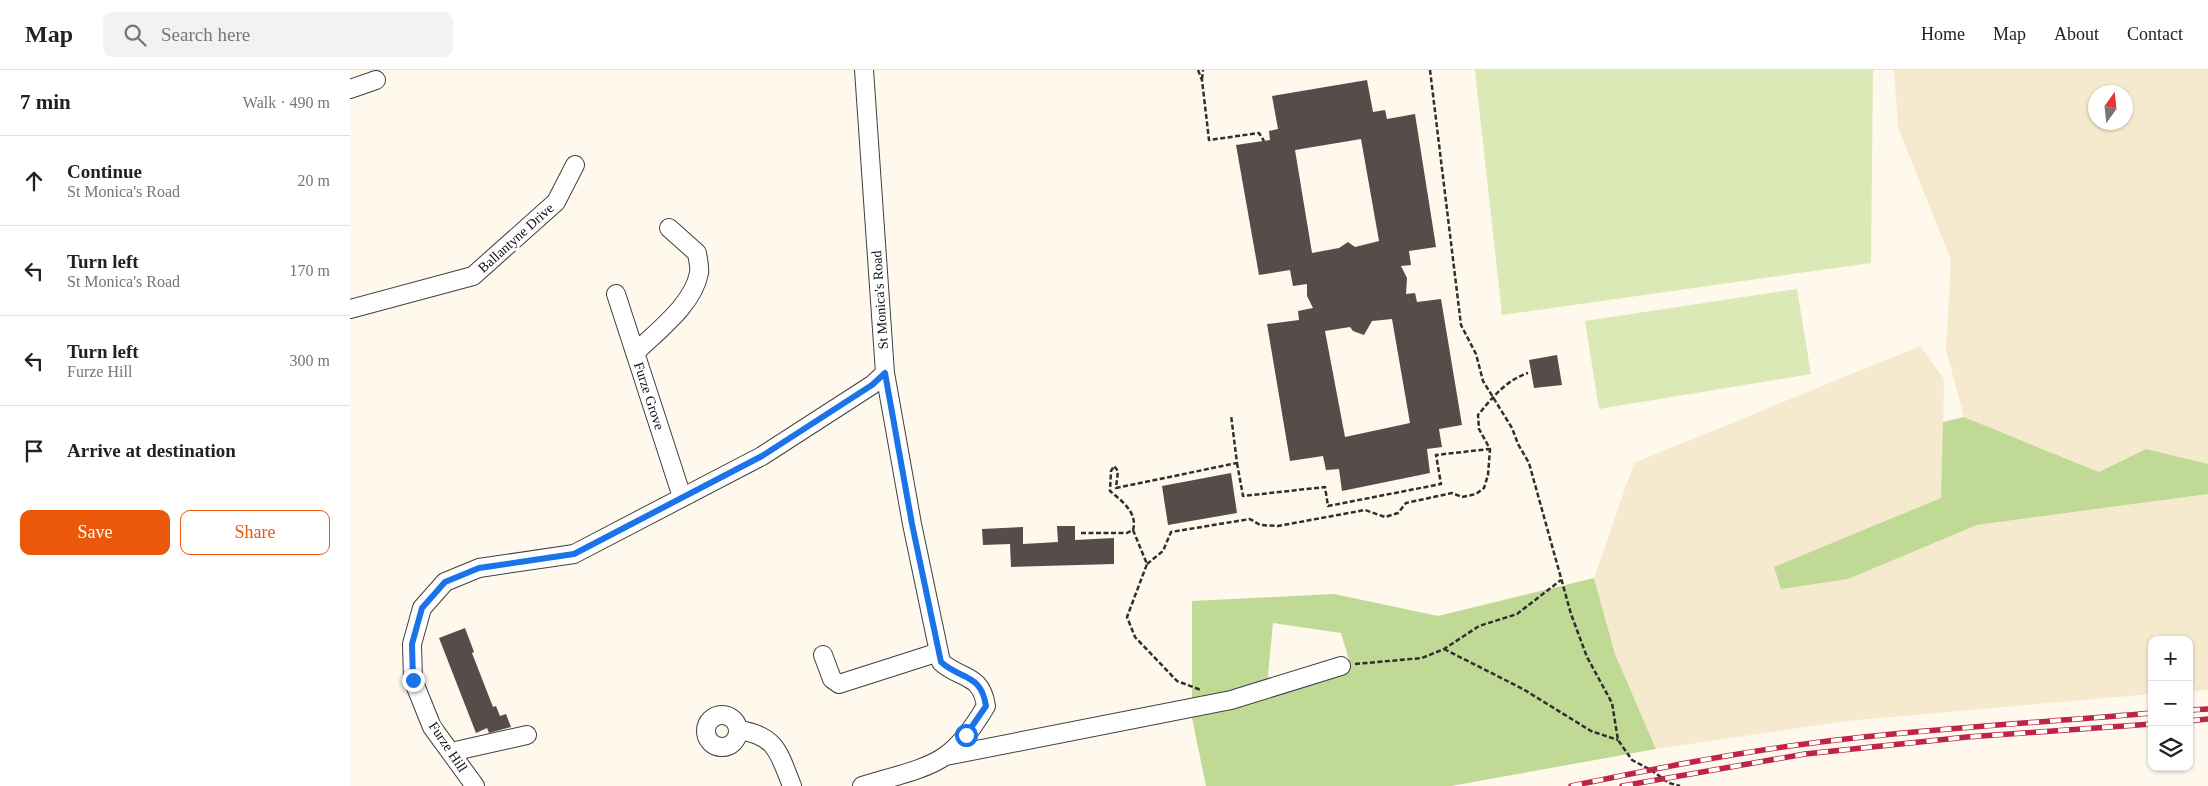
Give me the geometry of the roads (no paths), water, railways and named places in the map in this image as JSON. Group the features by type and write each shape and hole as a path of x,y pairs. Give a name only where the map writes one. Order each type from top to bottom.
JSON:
{"street":[{"name":"St Monica's Road","path":"862,786 933,764 946,756 966,735 986,706 979,684 966,675 949,669 941,662 912,524 885,373 864,70"},
{"path":"350,89 376,80"},
{"name":"Ballantyne Drive","path":"350,309 474,276 556,202 575,165"},
{"path":"635,353 682,306 694,289 700,272 697,253 669,228"},
{"name":"Furze Grove","path":"616,294 682,498"},
{"name":"Furze Hill","path":"475,786 432,727 413,680 412,644 422,608 445,582 479,568 574,554 762,456 872,385 885,373"},
{"path":"823,655 832,679 839,684 939,652"},
{"path":"946,756 1231,700 1341,666"},
{"path":"738,730 769,739 776,748 792,786"},
{"path":"451,752 527,735"}],"railway":[{"path":"2193,710 2208,709"},
{"path":"1571,786 1717,757 1805,744 1935,730 2148,713"},
{"path":"2193,721 2208,719"},
{"path":"1622,786 1805,754 1967,737 2148,724"}]}
